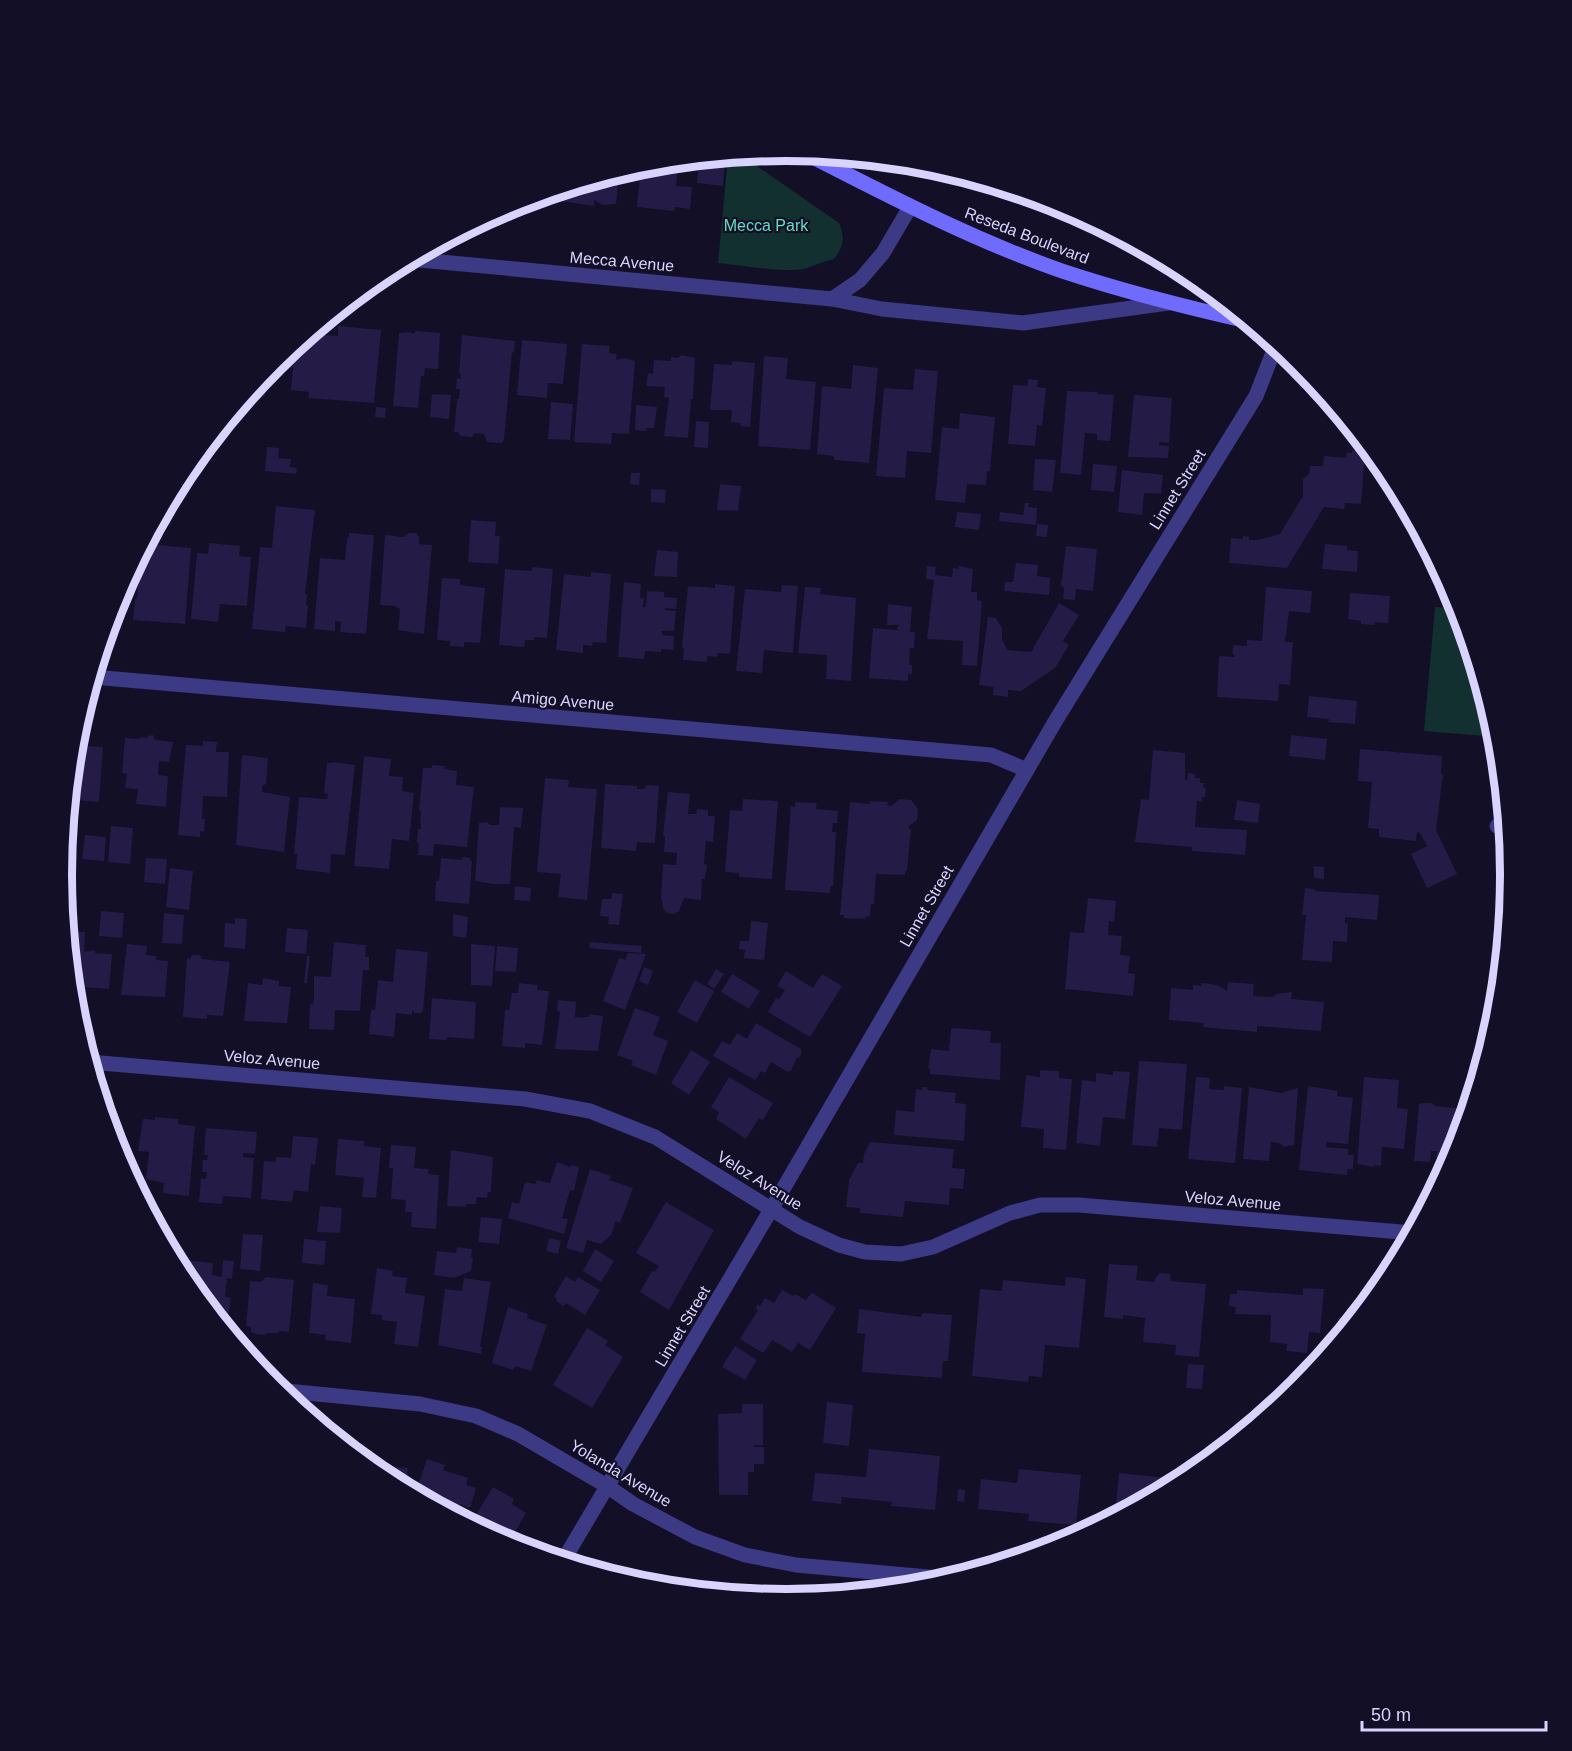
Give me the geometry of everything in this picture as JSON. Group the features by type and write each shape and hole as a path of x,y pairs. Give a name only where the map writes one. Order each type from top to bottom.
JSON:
{"main road":[{"name":"Reseda Boulevard","path":"824,163 910,207 984,240 1062,270 1168,303 1231,317"}],"street":[{"path":"832,299 860,280 883,254 910,207"},
{"name":"Mecca Avenue","path":"424,260 832,299 882,309 1023,322 1168,303"},
{"name":"Linnet Street","path":"567,1555 1062,710 1256,396 1273,354"},
{"name":"Amigo Avenue","path":"100,678 991,755 1027,770"},
{"name":"Veloz Avenue","path":"97,1063 525,1099 590,1111 655,1137 800,1227 839,1245 865,1252 901,1254 933,1247 1010,1213 1040,1205 1079,1204 1404,1232"},
{"name":"Yolanda Avenue","path":"293,1392 420,1404 476,1416 518,1434 607,1486 633,1504 695,1537 745,1555 796,1565 920,1577"}],"lane":[{"path":"881,1583 882,1574"}],"green space":[{"name":"Mecca Park","path":"752,162 839,223 842,233 843,242 834,259 803,269 773,269 718,263 727,164"},
{"path":"1435,607 1448,608 1476,691 1485,736 1424,731"}],"building":[{"path":"725,165 723,186 697,183 698,167"},
{"path":"677,170 676,186 692,187 690,209 675,207 674,211 637,207 640,177"},
{"path":"619,182 616,204 603,205 594,200 594,206 554,200"},
{"path":"338,326 381,330 374,403 308,398 309,392 291,390 294,359 320,335 338,336"},
{"path":"415,331 440,333 438,369 425,368 424,376 421,376 418,408 393,406 399,333 414,334"},
{"path":"462,335 515,341 504,440 501,443 487,442 484,434 475,433 472,437 461,436 458,432 454,432 460,389 456,389 457,378 461,379 459,373"},
{"path":"522,340 567,344 563,384 548,383 547,398 517,395"},
{"path":"582,344 610,346 609,353 617,354 616,360 624,358 635,361 629,434 612,433 611,444 574,442"},
{"path":"682,355 695,358 688,438 664,436 669,398 664,397 665,387 646,386 648,373 653,374 654,360 671,361 671,357 677,358"},
{"path":"764,356 788,358 786,379 816,382 810,450 758,446"},
{"path":"732,361 755,363 750,427 731,422 732,410 710,410 714,364 732,365"},
{"path":"853,365 878,368 869,463 834,460 834,456 817,454 822,386 851,389"},
{"path":"915,369 938,371 931,453 907,451 905,478 876,476 884,388 913,390"},
{"path":"1028,379 1038,380 1037,387 1046,388 1042,426 1037,425 1035,446 1008,444 1013,385 1028,386"},
{"path":"266,387 265,396 258,395"},
{"path":"1067,391 1114,395 1110,441 1097,440 1097,434 1085,433 1081,475 1060,473"},
{"path":"432,394 451,395 449,419 430,417"},
{"path":"1134,395 1172,398 1169,443 1159,442 1159,445 1169,446 1168,458 1128,457"},
{"path":"551,402 573,404 570,440 548,439"},
{"path":"636,405 657,407 654,428 646,428 646,431 635,430"},
{"path":"376,407 386,408 385,418 375,417"},
{"path":"960,413 995,417 990,471 987,471 986,485 967,484 965,503 935,500 942,427 959,429"},
{"path":"696,421 709,422 708,448 694,447"},
{"path":"267,447 279,448 278,458 291,459 290,467 297,468 296,474 265,471"},
{"path":"1352,450 1360,452 1365,458 1361,504 1345,503 1344,509 1324,507 1287,568 1229,563 1231,538 1243,539 1243,536 1249,537 1249,540 1258,540 1280,534 1303,496 1303,479 1309,474 1310,466 1323,466 1324,456 1346,458 1347,452 1352,453"},
{"path":"1035,459 1056,460 1052,492 1033,490"},
{"path":"1093,464 1117,466 1114,492 1091,490"},
{"path":"1122,470 1163,475 1161,494 1144,493 1142,515 1118,512"},
{"path":"631,473 640,473 639,485 630,484"},
{"path":"720,484 741,486 738,511 717,510"},
{"path":"651,489 666,490 665,503 651,502"},
{"path":"1025,503 1029,503 1028,507 1037,508 1036,525 999,521 1000,512 1023,515"},
{"path":"276,506 315,510 305,594 307,594 306,605 308,605 306,628 286,626 285,632 252,629 260,547 272,548"},
{"path":"957,512 981,514 979,530 955,527"},
{"path":"471,520 496,522 495,536 500,536 498,564 468,562"},
{"path":"1037,524 1048,525 1047,537 1036,536"},
{"path":"349,533 374,535 366,634 340,632 341,622 335,621 335,631 314,629 320,558 345,560"},
{"path":"409,533 416,533 419,537 419,544 432,545 424,634 398,630 400,609 380,605 385,535 403,537"},
{"path":"209,543 240,546 239,556 251,557 247,606 220,604 218,622 191,619 197,553 208,554"},
{"path":"1325,544 1347,546 1347,550 1358,551 1357,572 1322,569"},
{"path":"154,545 191,548 185,624 133,620 135,599 137,599 139,576"},
{"path":"1066,546 1097,549 1093,591 1076,589 1075,600 1063,599 1064,588 1061,585"},
{"path":"657,550 678,552 677,577 654,576"},
{"path":"1016,563 1038,565 1037,576 1050,578 1049,595 1004,591 1005,582 1013,582"},
{"path":"927,566 936,567 935,575 952,577 953,568 959,569 959,566 973,569 971,592 977,592 977,600 982,601 977,666 962,665 963,641 927,639 934,580 926,579"},
{"path":"532,567 553,569 547,638 534,637 534,640 525,640 524,647 499,645 505,569 532,571"},
{"path":"591,572 611,574 606,643 593,642 592,646 583,645 583,653 556,650 564,574 591,577"},
{"path":"442,578 460,579 460,585 485,588 480,643 464,642 464,647 450,646 450,641 437,640"},
{"path":"624,582 641,584 640,598 644,598 643,607 646,607 647,591 664,592 664,597 677,598 676,609 665,608 665,610 676,611 674,631 662,631 662,635 674,636 673,650 645,651 644,659 618,657"},
{"path":"715,584 735,586 730,654 718,653 717,657 707,656 707,662 683,660 684,648 682,647 688,586 715,588"},
{"path":"782,585 798,586 793,653 764,650 762,673 736,671 745,589 781,592"},
{"path":"805,587 821,588 820,594 856,598 851,681 826,679 827,655 798,653"},
{"path":"1266,587 1312,591 1310,613 1289,611 1285,642 1293,642 1290,685 1279,684 1278,701 1217,697 1219,656 1234,657 1232,654 1234,645 1247,646 1247,640 1262,641"},
{"path":"1350,593 1390,596 1388,623 1361,624 1361,621 1348,619"},
{"path":"1059,603 1079,615 1063,641 1069,645 1055,668 1021,691 1008,690 1008,697 993,695 994,687 979,685 988,617 996,618 1002,628 1002,639 1007,650 1031,652"},
{"path":"888,604 912,607 910,632 915,632 914,648 910,648 909,665 912,665 912,674 908,674 908,681 869,678 873,628 897,630 898,625 887,625"},
{"path":"1309,696 1357,701 1355,724 1328,722 1329,719 1307,717"},
{"path":"153,735 155,740 173,742 169,762 159,761 158,775 168,776 166,807 136,804 138,789 125,788 127,774 122,773 125,738 139,739"},
{"path":"1291,735 1327,739 1325,760 1289,756"},
{"path":"203,741 217,742 216,752 229,752 227,797 203,796 204,832 200,831 200,837 178,835 186,745 203,746"},
{"path":"84,746 103,747 99,802 76,800"},
{"path":"1360,749 1442,756 1441,774 1443,774 1436,830 1457,874 1427,888 1411,854 1427,846 1420,833 1417,832 1416,841 1379,837 1379,829 1368,828 1372,782 1358,781"},
{"path":"1153,750 1185,753 1185,780 1187,780 1188,773 1195,774 1195,778 1200,778 1200,783 1204,783 1203,788 1206,788 1202,802 1197,801 1195,827 1247,830 1245,855 1192,851 1192,847 1135,842 1141,799 1149,800"},
{"path":"242,755 268,758 266,784 262,786 262,792 290,797 284,852 236,845"},
{"path":"364,756 391,759 389,776 403,777 402,791 414,793 409,841 392,839 389,869 354,866"},
{"path":"327,763 355,765 345,855 331,854 330,873 296,869 297,854 294,854 299,797 327,799 328,794 324,793"},
{"path":"432,765 445,766 444,769 457,771 456,785 474,787 467,847 434,844 433,856 418,855 423,768 432,768"},
{"path":"545,778 569,780 568,787 597,789 587,900 558,897 561,874 537,872"},
{"path":"605,784 637,786 637,789 645,789 646,785 659,786 655,843 637,842 636,851 601,848"},
{"path":"668,792 690,794 688,814 696,814 697,809 708,810 708,816 715,816 713,842 706,841 704,864 707,865 705,879 702,879 701,900 684,898 679,911 674,914 667,913 663,908 661,896 663,864 676,865 677,853 664,852 665,836 663,836"},
{"path":"743,799 778,801 772,879 739,877 739,873 725,872 730,810 742,811"},
{"path":"900,799 911,800 918,809 917,820 909,826 911,829 907,871 905,875 876,874 874,904 871,904 870,917 866,916 865,919 844,918 844,915 840,915 850,802 870,804 870,801 888,802 887,805 891,806"},
{"path":"1237,800 1260,804 1258,823 1234,820"},
{"path":"795,802 817,803 816,809 838,811 837,823 833,823 832,832 836,832 833,886 830,886 830,893 785,890 791,806 795,807"},
{"path":"500,807 523,808 521,828 514,827 510,884 475,881 479,823 499,825"},
{"path":"111,826 133,828 130,864 108,862"},
{"path":"85,835 106,837 104,861 82,859"},
{"path":"462,857 470,858 472,861 469,904 435,901 441,858 462,860"},
{"path":"146,858 167,859 165,884 144,882"},
{"path":"1314,866 1324,867 1324,879 1314,878"},
{"path":"170,868 193,871 189,910 166,907"},
{"path":"515,886 531,888 530,901 514,900"},
{"path":"1305,888 1315,889 1315,891 1379,895 1377,920 1345,917 1345,923 1348,924 1347,942 1333,941 1332,962 1302,960 1306,915 1302,915"},
{"path":"612,893 623,894 619,925 608,924 609,917 600,916 602,899 611,899"},
{"path":"1497,895 1499,895 1497,938 1493,938"},
{"path":"1088,898 1116,901 1114,922 1109,921 1108,935 1122,936 1120,955 1130,956 1128,973 1135,974 1133,996 1065,989 1070,932 1084,933"},
{"path":"101,911 124,913 122,938 99,936"},
{"path":"164,913 184,915 182,944 162,943"},
{"path":"453,914 468,917 466,938 453,936"},
{"path":"235,918 247,919 245,949 224,947 225,923 235,924"},
{"path":"751,921 768,923 764,960 744,958 745,950 739,949 740,941 749,941"},
{"path":"287,928 308,930 306,954 285,952"},
{"path":"75,931 85,932 84,952 95,950 95,953 112,954 109,989 83,987 84,983 80,983"},
{"path":"334,942 366,945 365,957 369,957 369,970 363,970 360,1011 335,1010 334,1030 309,1029 310,1004 313,1004 314,999 314,976 331,977"},
{"path":"590,942 642,946 641,953 589,948"},
{"path":"127,944 147,946 146,955 156,956 156,960 168,961 165,997 121,995"},
{"path":"471,944 495,946 492,986 471,985"},
{"path":"497,946 518,948 516,972 495,971"},
{"path":"396,949 428,952 423,1011 414,1013 412,1010 412,1015 396,1013 394,1037 369,1034 371,1010 375,1010 378,980 393,982"},
{"path":"628,953 646,954 625,1010 603,1001 619,958 625,960"},
{"path":"192,955 200,955 202,959 230,962 223,1016 207,1015 207,1019 183,1017 187,958 190,959"},
{"path":"307,956 310,956 307,983 304,983"},
{"path":"644,967 653,971 648,985 639,981"},
{"path":"716,969 724,974 714,989 707,984"},
{"path":"786,971 813,988 822,974 842,986 810,1037 768,1012 776,998 779,999 785,990 777,986"},
{"path":"732,974 760,991 749,1009 721,992"},
{"path":"263,978 279,981 279,986 291,987 287,1023 244,1021 248,983 262,985"},
{"path":"695,980 714,991 697,1023 677,1012"},
{"path":"1228,982 1254,984 1253,996 1273,997 1276,994 1292,992 1291,999 1324,1002 1321,1031 1257,1026 1257,1032 1203,1027 1204,1023 1169,1020 1171,988 1193,990 1193,985 1201,986 1201,983 1218,985 1227,991"},
{"path":"519,983 538,985 537,990 549,991 542,1045 525,1043 525,1048 502,1046 505,1010 509,1010 512,993 518,993"},
{"path":"432,998 476,1002 474,1039 447,1037 446,1040 429,1039"},
{"path":"558,1000 576,1002 575,1017 589,1017 589,1014 603,1016 598,1051 555,1049 560,1012 557,1011"},
{"path":"635,1008 660,1017 653,1035 668,1041 656,1075 631,1065 633,1061 617,1055"},
{"path":"756,1023 801,1049 802,1052 799,1058 797,1057 791,1071 788,1072 771,1062 765,1073 761,1071 755,1080 713,1056 722,1041 730,1045 737,1033 747,1039"},
{"path":"951,1029 991,1031 990,1043 1001,1043 1000,1080 930,1074 930,1068 928,1069 931,1049 949,1051"},
{"path":"691,1050 710,1062 689,1095 671,1083"},
{"path":"1139,1061 1187,1064 1182,1130 1159,1128 1157,1147 1132,1145"},
{"path":"1040,1070 1059,1071 1059,1078 1072,1079 1066,1150 1043,1148 1044,1129 1021,1127 1026,1075 1040,1077"},
{"path":"1113,1071 1130,1072 1125,1119 1103,1117 1100,1146 1076,1143 1082,1080 1096,1082 1096,1073 1113,1075"},
{"path":"729,1077 773,1103 763,1120 759,1118 746,1139 716,1119 719,1112 711,1107"},
{"path":"1196,1077 1210,1078 1209,1089 1224,1090 1224,1086 1242,1088 1235,1163 1188,1159"},
{"path":"1364,1077 1399,1080 1397,1108 1408,1109 1404,1149 1382,1147 1381,1166 1357,1164"},
{"path":"1308,1086 1338,1091 1337,1096 1353,1098 1348,1144 1327,1142 1326,1147 1348,1149 1348,1155 1354,1155 1353,1169 1348,1169 1347,1175 1299,1170"},
{"path":"922,1087 927,1087 927,1090 956,1093 955,1103 966,1104 964,1141 894,1135 896,1110 914,1112 916,1089 922,1090"},
{"path":"1249,1087 1281,1093 1298,1088 1294,1145 1284,1147 1279,1143 1271,1142 1269,1161 1243,1159"},
{"path":"1432,1103 1435,1106 1461,1109 1436,1171 1437,1151 1431,1151 1430,1162 1414,1161 1419,1104"},
{"path":"155,1117 178,1119 178,1124 195,1126 189,1196 163,1193 164,1183 146,1179 149,1152 138,1151 143,1119 155,1120"},
{"path":"206,1128 257,1132 255,1154 243,1153 243,1157 254,1158 251,1198 223,1196 222,1204 199,1202 201,1178 206,1179 207,1172 202,1172 203,1160 207,1160 208,1155 204,1155"},
{"path":"293,1136 318,1138 315,1165 311,1164 308,1192 294,1190 292,1202 261,1199 264,1161 276,1162 276,1157 291,1158"},
{"path":"338,1139 364,1141 364,1146 381,1148 376,1198 362,1197 364,1178 335,1175"},
{"path":"870,1142 954,1149 952,1168 965,1169 963,1189 950,1188 949,1205 905,1201 903,1217 860,1213 860,1208 846,1207 849,1180 858,1163 863,1163 864,1154"},
{"path":"391,1145 416,1147 414,1168 429,1169 428,1174 439,1175 436,1229 411,1227 412,1212 405,1212 406,1200 391,1199 393,1168 389,1168"},
{"path":"451,1150 493,1157 491,1192 488,1192 487,1198 477,1197 476,1204 466,1204 466,1207 447,1206"},
{"path":"557,1162 579,1167 574,1191 570,1190 562,1218 568,1219 564,1234 508,1218 512,1202 519,1204 525,1182 535,1184 537,1180 550,1183"},
{"path":"590,1169 611,1176 609,1180 633,1188 620,1223 616,1221 611,1235 601,1244 587,1240 583,1253 566,1248"},
{"path":"666,1202 714,1230 669,1310 640,1292 652,1271 655,1272 659,1266 636,1253"},
{"path":"320,1206 342,1208 340,1233 317,1232"},
{"path":"481,1217 502,1219 499,1244 478,1242"},
{"path":"243,1234 263,1235 260,1271 240,1269"},
{"path":"549,1238 561,1241 558,1254 546,1251"},
{"path":"304,1239 326,1241 324,1265 302,1263"},
{"path":"457,1247 472,1249 471,1271 454,1278 434,1275 437,1251 456,1253"},
{"path":"595,1249 614,1261 601,1282 583,1271"},
{"path":"185,1260 213,1263 212,1275 222,1277 223,1260 234,1261 232,1279 227,1278 225,1297 231,1298 228,1319"},
{"path":"1109,1264 1138,1266 1136,1280 1155,1282 1155,1278 1160,1273 1170,1274 1171,1281 1206,1284 1199,1357 1175,1355 1176,1345 1143,1342 1145,1318 1123,1315 1123,1319 1104,1317"},
{"path":"377,1268 393,1271 392,1276 407,1278 405,1293 425,1296 418,1347 394,1344 397,1322 382,1320 382,1315 371,1314"},
{"path":"566,1276 575,1282 578,1277 600,1290 585,1315 566,1303 564,1306 556,1301 554,1296"},
{"path":"266,1277 294,1280 289,1332 256,1334 251,1332 251,1327 246,1326 250,1281 261,1282"},
{"path":"1066,1277 1086,1279 1079,1348 1045,1345 1042,1377 1029,1376 1028,1382 972,1376 980,1289 1002,1291 1003,1280 1065,1286"},
{"path":"464,1278 491,1282 480,1347 482,1347 481,1354 438,1345 445,1289 462,1291"},
{"path":"313,1283 328,1285 327,1296 355,1299 351,1343 325,1340 326,1335 309,1333"},
{"path":"1303,1288 1324,1289 1320,1333 1309,1332 1307,1353 1286,1351 1287,1344 1270,1342 1271,1315 1235,1314 1236,1307 1229,1306 1230,1294 1237,1294 1237,1290 1303,1295"},
{"path":"782,1290 806,1300 811,1293 814,1294 836,1308 810,1350 798,1343 792,1352 772,1340 764,1352 761,1352 740,1339 758,1310 755,1309 758,1304 760,1306 765,1298 774,1303"},
{"path":"508,1307 528,1314 527,1318 547,1325 531,1371 515,1366 513,1370 492,1363"},
{"path":"859,1309 921,1317 922,1313 952,1315 948,1361 943,1361 942,1378 862,1372 865,1334 857,1333"},
{"path":"587,1328 608,1341 605,1345 623,1357 592,1408 553,1385"},
{"path":"735,1346 757,1360 745,1380 722,1367"},
{"path":"1188,1364 1204,1365 1202,1389 1186,1388"},
{"path":"827,1402 853,1405 849,1446 823,1443"},
{"path":"742,1404 763,1404 763,1445 754,1445 754,1447 764,1447 764,1464 754,1464 754,1472 748,1472 748,1495 719,1495 718,1414 742,1413"},
{"path":"869,1449 940,1456 935,1510 891,1506 892,1502 842,1497 841,1504 812,1501 815,1473 866,1477"},
{"path":"427,1459 445,1465 443,1470 468,1478 466,1485 476,1488 470,1508 458,1504 456,1509 418,1487"},
{"path":"385,1466 408,1468 407,1480"},
{"path":"1019,1469 1081,1475 1076,1525 1028,1521 1029,1514 978,1509 981,1479 1017,1483"},
{"path":"1119,1473 1168,1478 1143,1494 1116,1509"},
{"path":"493,1487 514,1499 512,1504 526,1513 513,1535 474,1518"},
{"path":"958,1489 965,1490 964,1502 957,1501"}]}
